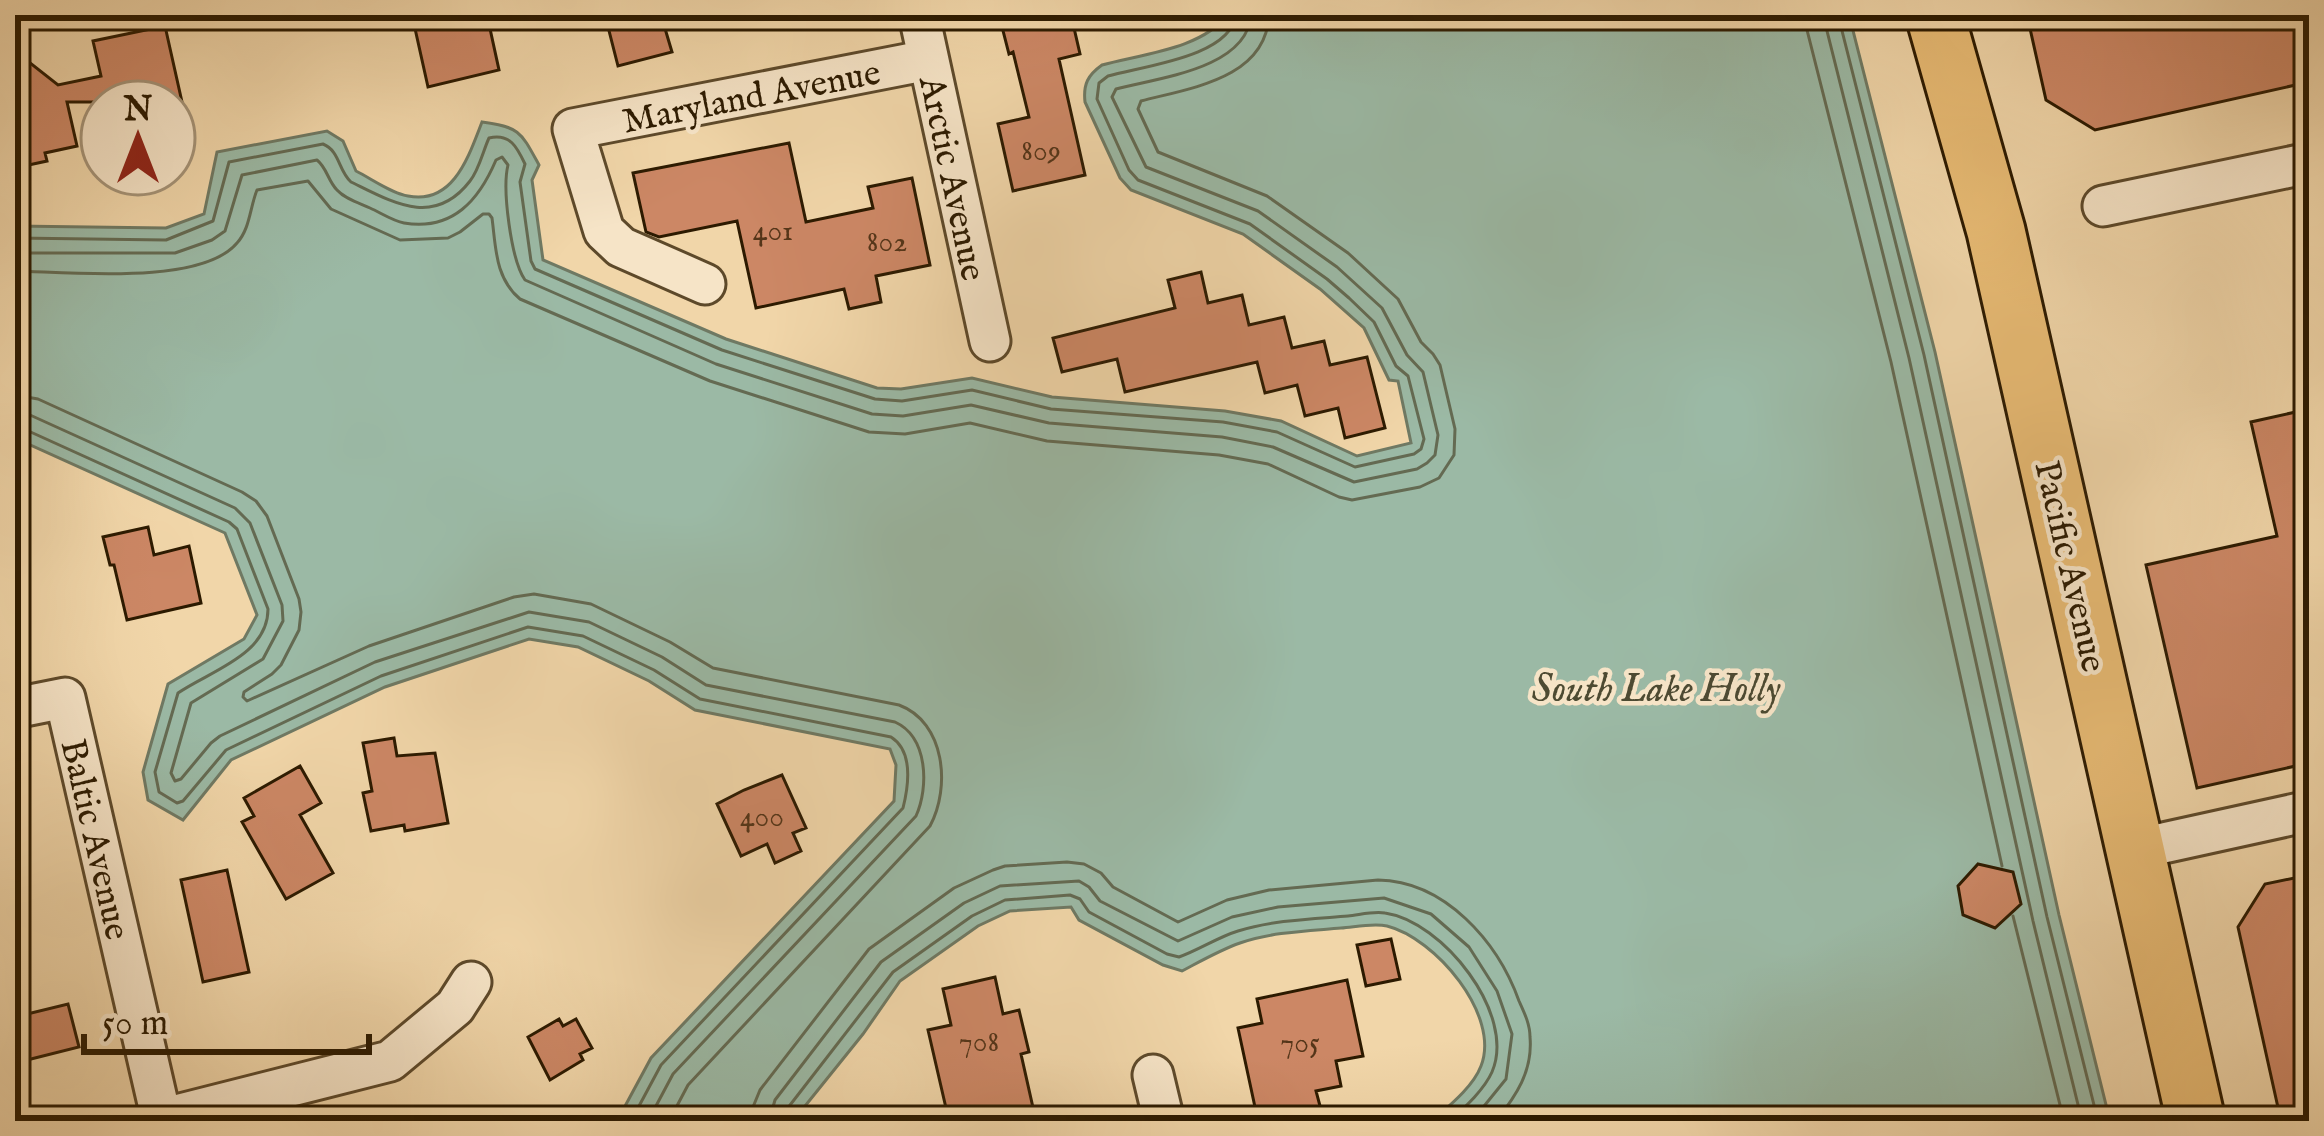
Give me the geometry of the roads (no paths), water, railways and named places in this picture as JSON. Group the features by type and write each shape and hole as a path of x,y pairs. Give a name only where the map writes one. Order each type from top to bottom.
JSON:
{"highway":[{"name":"Pacific Avenue","path":"1935,15 1996,231 2196,1121"}],"street":[{"name":"Arctic Avenue","path":"919,15 990,341"},
{"name":"Maryland Avenue","path":"705,284 621,247 604,231 573,129 928,60"},
{"path":"2103,206 2309,164"},
{"name":"Baltic Avenue","path":"15,708 65,698 159,1120"},
{"path":"2136,849 2309,811"},
{"path":"159,1120 390,1061 455,1007 471,982"},
{"path":"1154,1075 1164,1121"}],"water":[{"name":"South Lake Holly","path":"1227,15 1849,15 1935,352 2059,915 2110,1121 1432,1121 1460,1096 1481,1066 1482,1024 1460,981 1406,933 1376,925 1277,934 1233,946 1182,971 1079,920 1071,907 1010,911 978,926 900,981 793,1121 617,1121 651,1058 894,801 896,765 890,749 695,710 649,681 578,647 529,639 385,687 231,760 183,820 148,800 143,772 168,684 244,639 257,615 225,533 15,438 15,226 166,228 204,214 217,152 327,131 343,141 356,171 395,192 424,197 437,193 457,175 482,122 495,124 518,133 539,165 532,180 543,260 726,339 877,388 972,378 1052,397 1225,411 1281,421 1357,456 1411,443 1398,381 1389,380 1364,328 1320,289 1243,234 1131,190 1120,178 1085,102 1088,80 1102,65 1187,43"}]}
